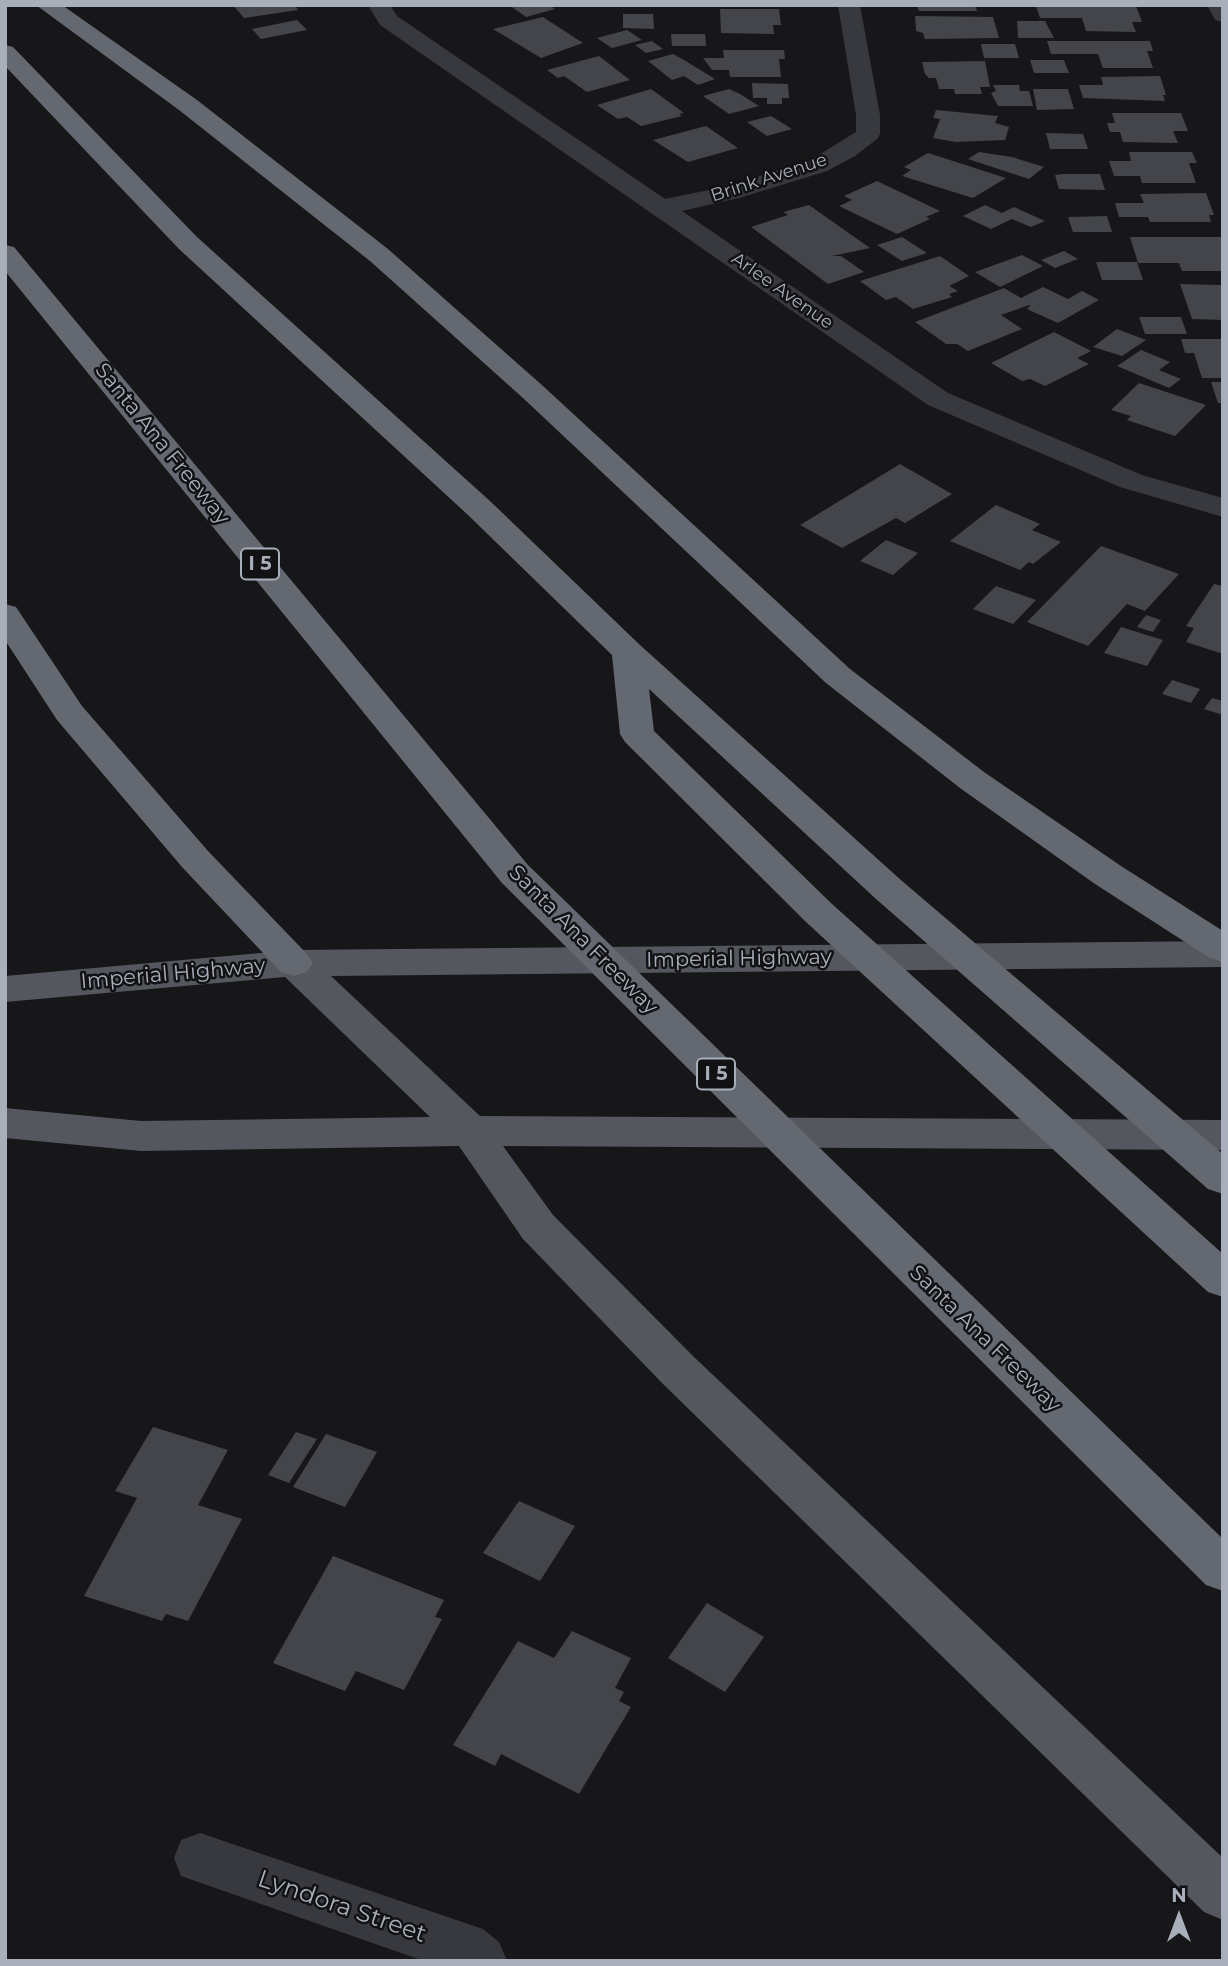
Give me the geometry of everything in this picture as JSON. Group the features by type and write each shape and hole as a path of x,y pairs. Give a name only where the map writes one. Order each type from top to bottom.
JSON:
{"highway":[{"path":"47,5 81,32 188,105 379,255 533,392 838,676 972,780 1223,951"},
{"path":"8,55 188,243 469,499 628,652 890,890 1223,1178"},
{"name":"Santa Ana Freeway","path":"5,253 515,874 1223,1570"},
{"path":"5,614 69,713 195,859 294,963"},
{"path":"628,652 637,734 819,913 1219,1276"}],"main road":[{"name":"Imperial Highway","path":"5,989 294,963 1223,951"},
{"path":"294,963 470,1131 538,1227 678,1370 1223,1894"},
{"path":"5,1123 141,1136 470,1131 1223,1135"}],"street":[{"name":"Arlee Avenue","path":"379,5 388,20 937,398 1131,481 1223,508"},
{"name":"Brink Avenue","path":"660,208 730,193 818,166 846,151 868,134 868,115 849,5"},
{"path":"1218,5 1223,15"},
{"name":"Lyndora Street","path":"200,1858 464,1948 480,1961"}],"building":[{"path":"233,5 295,5 298,10 244,18"},
{"path":"509,5 549,5 555,9 526,17"},
{"path":"917,5 975,5 977,11 919,11"},
{"path":"1036,6 1136,6 1142,22 1132,22 1136,32 1086,31 1082,18 1040,18"},
{"path":"720,9 779,9 781,25 773,25 774,34 721,33"},
{"path":"623,14 653,14 654,29 623,28"},
{"path":"915,16 993,17 999,38 925,39 923,33 916,31"},
{"path":"543,17 583,43 541,58 493,29"},
{"path":"297,20 307,30 261,39 252,29"},
{"path":"1017,21 1045,21 1054,38 1018,38"},
{"path":"627,30 642,40 612,48 597,38"},
{"path":"671,34 705,34 706,46 672,46"},
{"path":"652,41 663,49 646,53 635,45"},
{"path":"1047,41 1150,41 1153,51 1147,51 1153,68 1103,68 1098,54 1051,54"},
{"path":"981,44 1015,44 1019,58 984,58"},
{"path":"723,50 784,50 785,59 779,59 781,77 730,77 729,70 712,70 703,58 724,58"},
{"path":"673,54 715,79 698,85 684,76 672,80 648,61"},
{"path":"599,56 630,80 587,92 564,76 558,78 547,70"},
{"path":"1030,60 1064,60 1069,73 1034,73"},
{"path":"985,61 990,87 980,87 982,94 955,94 954,89 939,89 936,78 929,78 925,74 922,62"},
{"path":"1160,76 1166,95 1163,95 1165,101 1083,98 1079,85 1103,85 1101,77"},
{"path":"752,83 788,84 789,98 782,98 782,104 767,104 767,98 753,98"},
{"path":"993,85 1019,85 1020,91 1029,91 1033,106 998,106 991,93 996,91"},
{"path":"651,89 684,113 679,114 682,116 641,126 627,117 618,119 597,105"},
{"path":"729,89 759,106 729,114 703,96"},
{"path":"1033,89 1068,89 1074,109 1037,110"},
{"path":"936,110 998,116 995,123 1009,127 1005,140 956,142 933,138 940,119 933,118"},
{"path":"1112,113 1181,113 1188,131 1173,131 1178,143 1123,142 1120,132 1110,132 1107,123 1115,123"},
{"path":"771,116 792,129 767,136 747,122"},
{"path":"706,126 738,148 688,162 653,140"},
{"path":"1046,133 1083,134 1088,149 1050,149"},
{"path":"979,152 1012,157 1044,167 1029,179 968,159"},
{"path":"1129,152 1192,152 1197,163 1189,163 1196,183 1142,183 1140,176 1114,176 1109,161 1131,161"},
{"path":"928,153 1006,178 973,198 902,176 911,170 904,167"},
{"path":"1100,174 1105,190 1059,189 1055,175"},
{"path":"877,181 940,211 926,217 930,219 897,234 839,206 852,200 844,196"},
{"path":"1206,193 1214,215 1209,215 1211,222 1150,222 1148,217 1119,217 1115,203 1144,203 1140,194"},
{"path":"809,205 870,248 832,256 841,256 864,272 828,284 751,227 788,215 783,212"},
{"path":"985,205 1002,213 1014,207 1045,221 1031,227 1012,219 991,229 963,216"},
{"path":"1107,216 1112,232 1073,232 1068,217"},
{"path":"902,237 927,253 902,261 877,245"},
{"path":"1130,237 1223,237 1223,271 1182,271 1179,263 1138,263"},
{"path":"1064,251 1078,259 1055,268 1041,260"},
{"path":"1022,255 1043,266 1000,287 975,272"},
{"path":"940,256 969,276 949,286 958,291 949,294 952,297 913,309 896,297 886,300 860,281"},
{"path":"1096,262 1137,262 1143,280 1102,280"},
{"path":"1180,284 1223,285 1223,320 1192,319"},
{"path":"1043,287 1068,299 1082,291 1099,300 1058,323 1029,310 1029,305 1001,315 1022,329 968,351 957,344 946,344 915,322 1004,288 1021,298"},
{"path":"1139,317 1181,317 1187,334 1145,334"},
{"path":"1117,329 1146,340 1122,356 1093,347"},
{"path":"1054,332 1091,351 1077,358 1089,364 1045,386 1030,379 1022,381 991,363"},
{"path":"1181,339 1223,339 1223,378 1202,378 1194,353 1185,353"},
{"path":"1141,350 1170,362 1159,370 1181,379 1169,388 1117,366"},
{"path":"1211,382 1223,382 1223,403 1218,403"},
{"path":"1139,383 1206,405 1175,436 1127,420 1131,416 1111,410"},
{"path":"900,464 952,494 905,523 896,518 842,548 800,525"},
{"path":"996,505 1040,524 1032,530 1061,542 1033,564 1029,562 1020,570 950,541"},
{"path":"886,540 918,553 893,575 860,561"},
{"path":"1101,546 1179,574 1145,611 1127,604 1088,646 1027,622"},
{"path":"1214,584 1223,586 1223,654 1186,642 1194,628 1186,626"},
{"path":"996,586 1036,600 1013,624 973,609"},
{"path":"1146,615 1161,620 1153,632 1137,627"},
{"path":"1121,627 1163,640 1147,666 1104,653"},
{"path":"1172,680 1200,689 1191,703 1162,694"},
{"path":"1212,698 1223,701 1223,715 1204,709"},
{"path":"153,1427 228,1450 198,1505 242,1519 188,1621 166,1614 162,1621 84,1596 137,1498 115,1491"},
{"path":"296,1432 317,1439 289,1483 268,1475"},
{"path":"326,1434 377,1452 345,1507 293,1487"},
{"path":"519,1501 575,1526 540,1581 483,1553"},
{"path":"333,1556 444,1600 435,1617 442,1619 404,1690 356,1671 345,1691 273,1663"},
{"path":"707,1603 764,1637 725,1692 668,1658"},
{"path":"572,1631 631,1658 615,1688 624,1692 619,1701 631,1707 579,1794 501,1754 495,1766 453,1745 518,1641 554,1658"}]}
